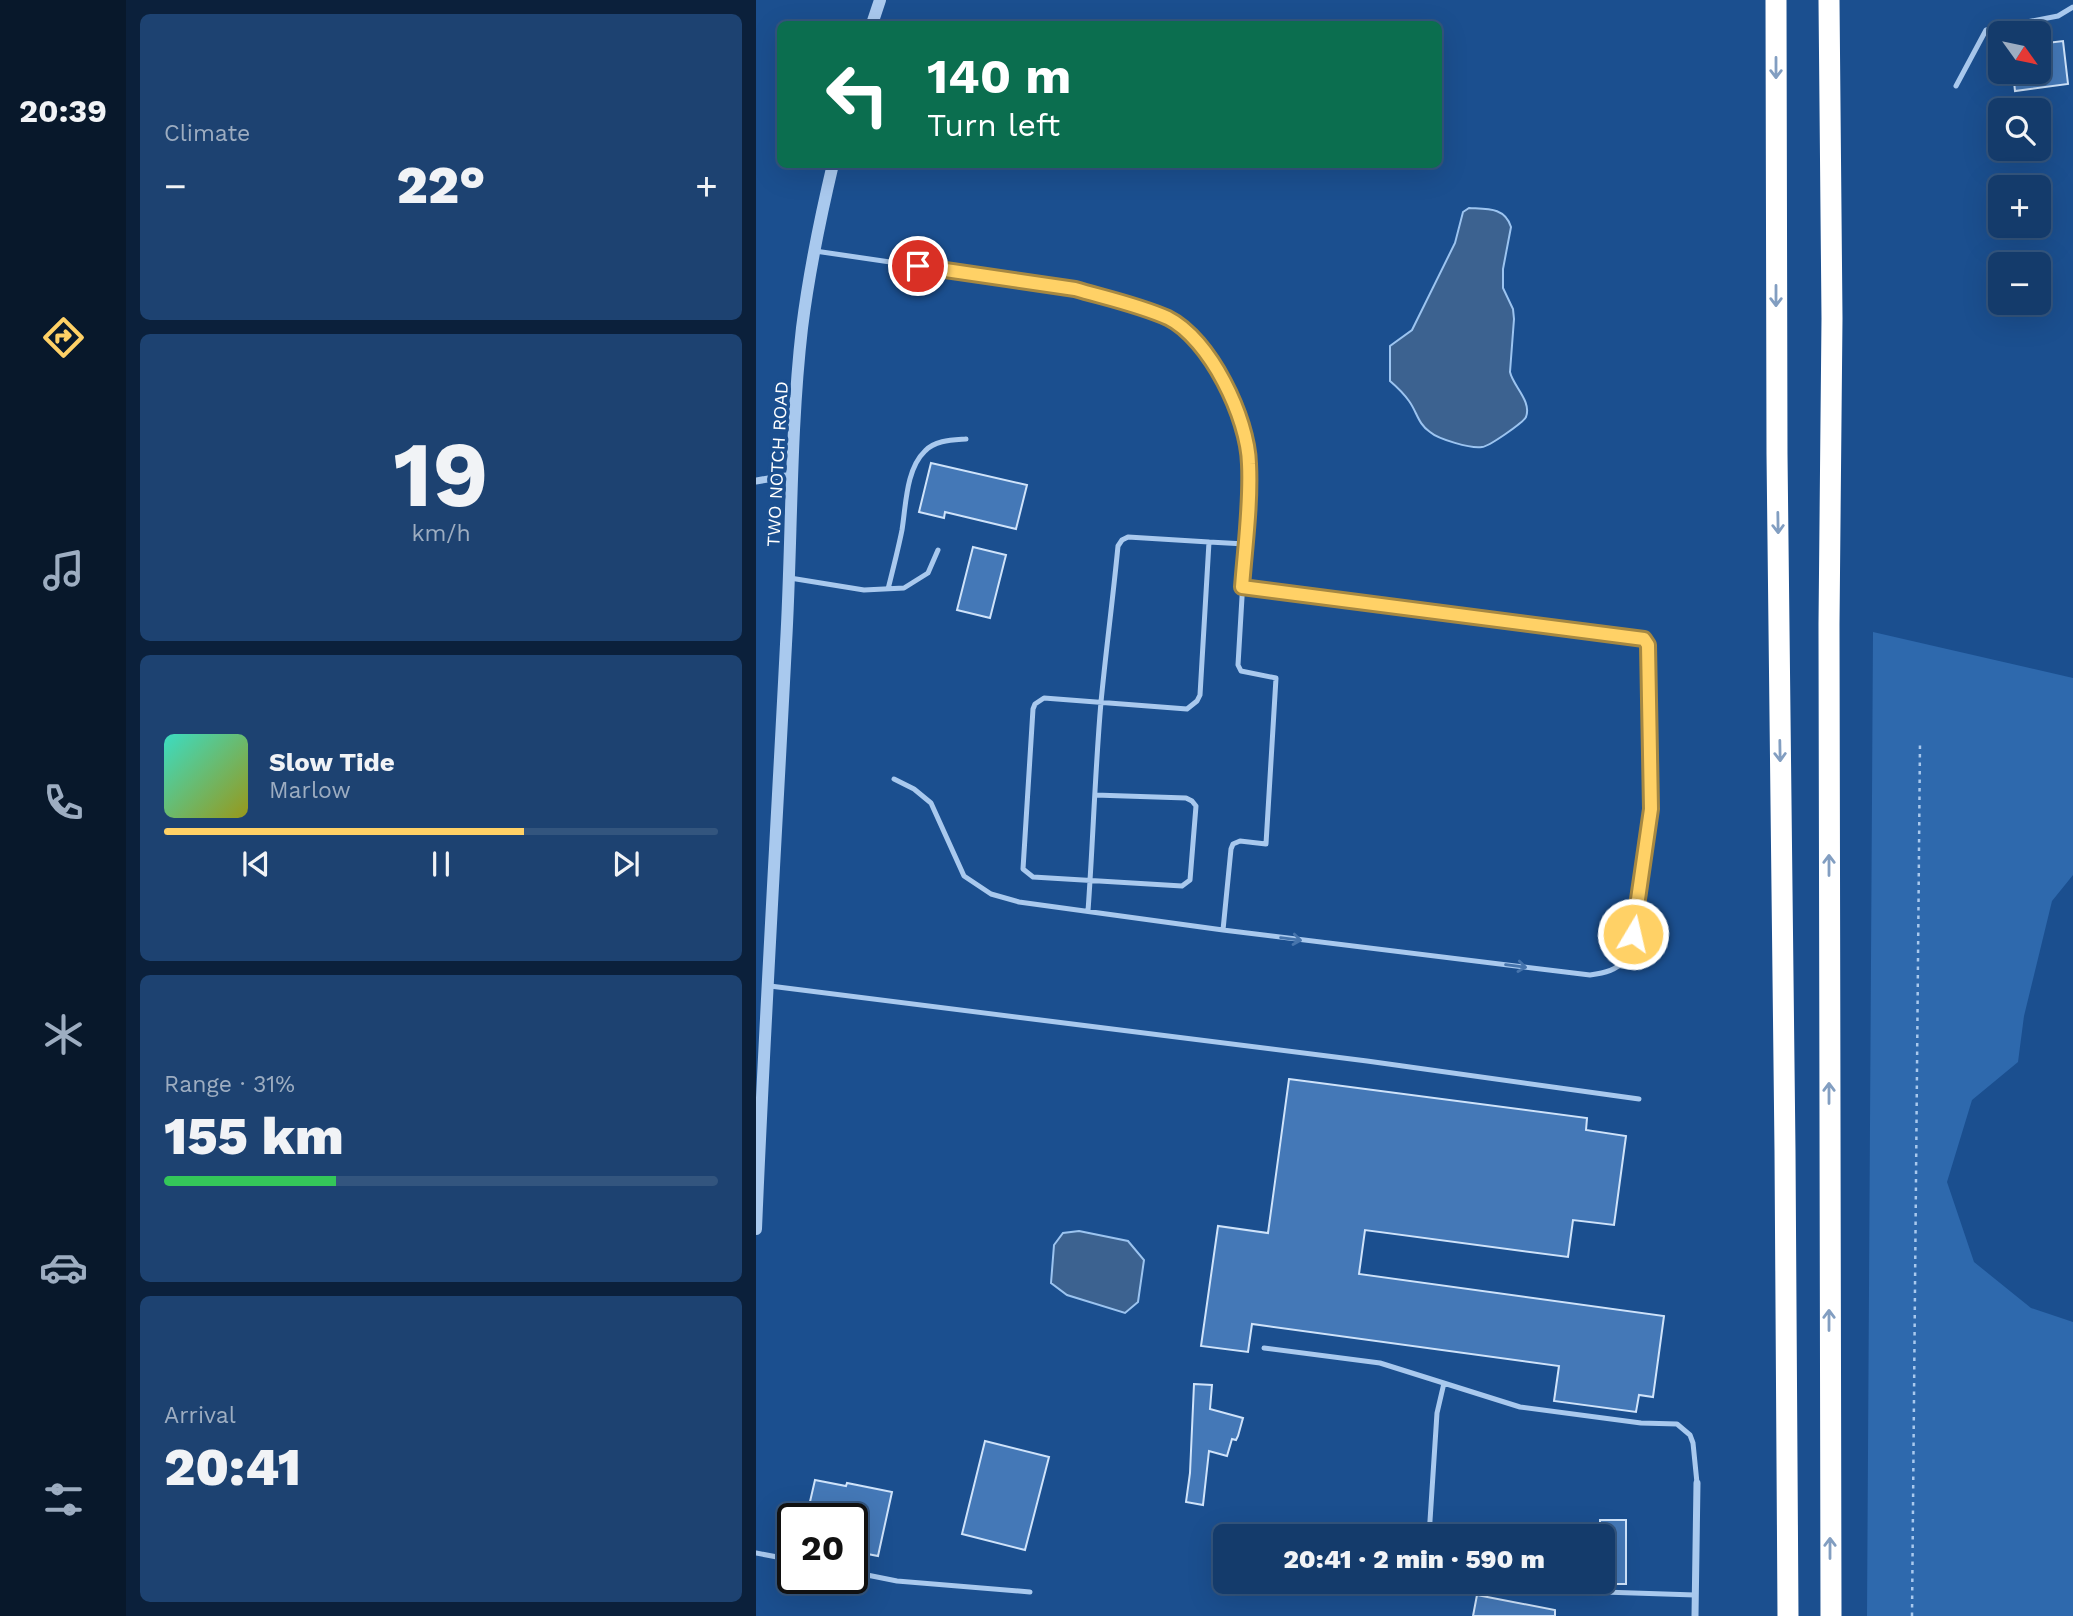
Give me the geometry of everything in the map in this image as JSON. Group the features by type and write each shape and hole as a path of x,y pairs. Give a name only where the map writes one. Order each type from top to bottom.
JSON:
{"highway":[{"path":"1776,0 1777,454 1786,1165 1788,1616"},
{"path":"1829,0 1832,318 1829,715 1831,1616"}],"street":[{"path":"873,21 880,0"},
{"name":"TWO NOTCH ROAD","path":"756,1228 790,578 792,475 802,330 813,251 832,168"},
{"path":"756,481 792,475"},
{"path":"1695,1616 1697,1483"}],"lane":[{"path":"1956,86 1986,30 2058,16 2073,7"},
{"path":"813,251 1075,289 1170,319 1203,348 1235,401 1250,462 1238,665 1241,671 1247,674 1276,678 1266,844 1240,841 1233,844 1223,930"},
{"path":"888,589 915,465 925,450 941,442 966,439"},
{"path":"1088,912 1101,703 1118,546 1128,537 1245,544"},
{"path":"1095,795 1186,798 1192,801 1196,806 1188,883 1182,886 1033,877 1023,869 1027,804 1035,704 1044,698 1187,709 1197,701 1200,695 1209,542"},
{"path":"790,578 864,590 904,588 928,573 938,550"},
{"path":"894,779 914,789 931,803 964,876 991,894 1019,902 1590,975 1617,968 1627,959 1651,809 1648,645 1644,639 1242,587"},
{"path":"767,985 1367,1061 1639,1099"},
{"path":"1264,1348 1380,1363 1520,1407 1641,1423 1676,1424 1684,1429 1693,1443 1697,1483"},
{"path":"1430,1524 1437,1413 1444,1383"},
{"path":"756,1553 777,1557"},
{"path":"868,1575 897,1581 1030,1592"},
{"path":"1615,1592 1695,1595"}],"path":[{"path":"1912,1616 1920,741"}],"shaded area":[{"path":"1469,208 1500,212 1511,227 1503,269 1503,288 1513,309 1514,319 1510,372 1527,411 1526,417 1519,424 1482,447 1455,443 1430,432 1420,422 1407,398 1390,381 1390,346 1412,330 1455,243 1463,212"},
{"path":"1873,632 2073,678 2073,875 2052,901 2024,1016 2018,1062 1972,1100 1947,1182 1974,1262 2031,1308 2073,1322 2073,1616 1867,1616"},
{"path":"1079,1231 1128,1241 1144,1260 1138,1302 1125,1313 1067,1295 1051,1283 1054,1245 1063,1233"}],"building":[{"path":"2063,41 2068,84 2015,91 2014,84 2051,84 2051,42"},
{"path":"931,463 1027,485 1016,529 945,512 944,518 919,512"},
{"path":"973,547 1006,555 990,618 957,610"},
{"path":"1289,1079 1587,1118 1586,1130 1626,1136 1614,1225 1573,1220 1568,1257 1365,1230 1359,1274 1664,1316 1653,1397 1639,1395 1636,1412 1554,1401 1559,1366 1252,1324 1248,1352 1201,1346 1218,1226 1268,1233"},
{"path":"1194,1384 1212,1385 1210,1409 1243,1418 1238,1436 1236,1440 1232,1439 1227,1456 1209,1451 1203,1505 1186,1502"},
{"path":"985,1441 1049,1457 1025,1550 962,1534"},
{"path":"815,1480 892,1492 878,1556 868,1554 868,1503 810,1503"},
{"path":"1600,1520 1626,1520 1626,1584 1615,1584 1615,1524 1600,1524"},
{"path":"1477,1595 1555,1610 1555,1616 1473,1616"}],"route":[{"path":"918,266 1075,289 1170,319 1203,348 1235,401 1250,462 1242,587 1644,639 1648,645 1651,809 1633,934"}]}
